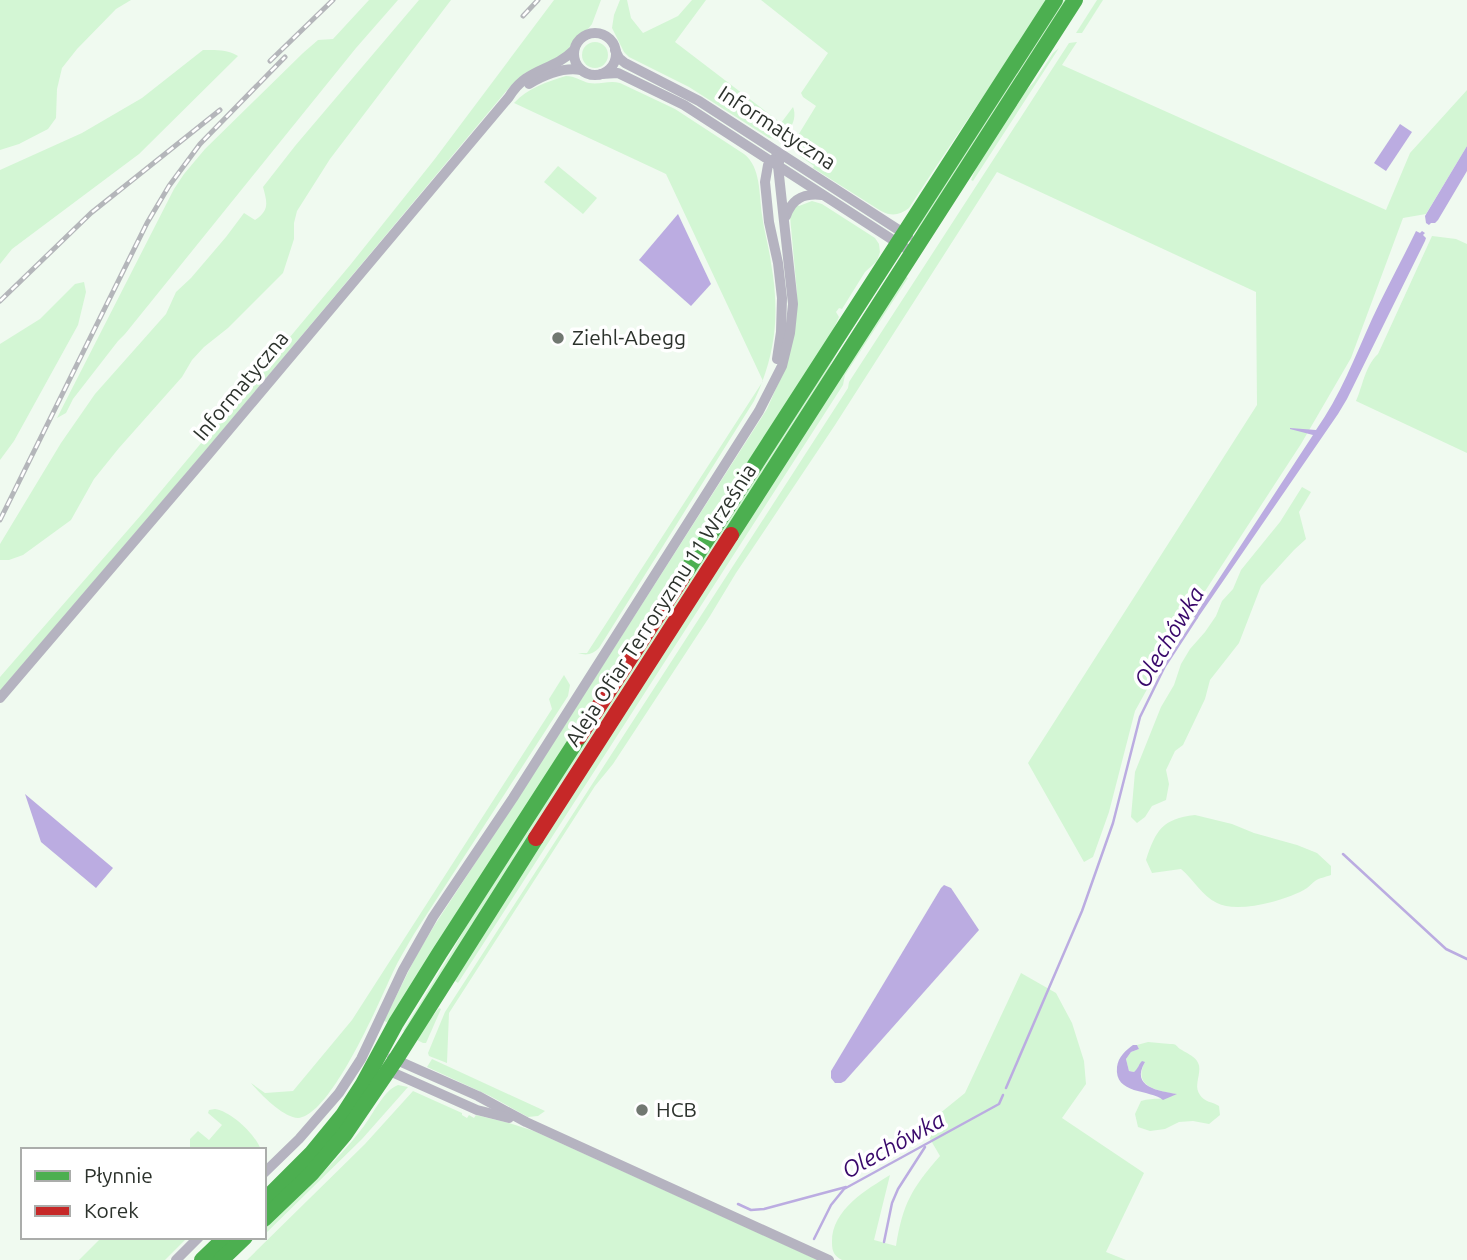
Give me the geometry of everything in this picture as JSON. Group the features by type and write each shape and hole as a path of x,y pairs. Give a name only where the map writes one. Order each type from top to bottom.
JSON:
{"street":[{"name":"Aleja Ofiar Terroryzmu 11 Września","path":"266,1217 311,1174 366,1105 384,1062 396,1023 439,954 1055,0"},
{"name":"Aleja Ofiar Terroryzmu 11 Września","path":"266,1199 291,1176 330,1132 459,957 1076,0"},
{"path":"590,34 609,39 615,50 612,66 601,74 587,74 576,64 574,57 578,41 590,34"},
{"name":"Informatyczna","path":"0,698 207,456 515,87 541,69 560,62 574,50"},
{"name":"Informatyczna","path":"615,50 625,63 691,97 781,154 916,248"},
{"name":"Informatyczna","path":"509,97 538,79 566,69 581,70"},
{"name":"Informatyczna","path":"601,74 618,73 670,98 824,195 902,239"},
{"path":"774,379 783,315 781,280 769,222 765,182 766,172 781,154"},
{"path":"266,1171 339,1093 366,1049 403,970 433,917 749,428 782,366 793,304 785,218 774,164"},
{"path":"785,218 789,206 798,198 824,195"},
{"path":"384,1062 478,1096 526,1122 829,1260"},
{"path":"176,1260 197,1239"},
{"path":"202,1260 224,1239"},
{"path":"221,1260 243,1239"}],"green space":[{"path":"0,0 131,0 116,9 62,68 57,89 56,118 48,129 19,144 0,150"},
{"path":"369,0 398,0 118,341 73,399 66,413 57,418 184,174 205,149 303,53 318,40 333,39"},
{"path":"419,0 451,0 330,159 297,211 294,239 283,273 192,360 182,377 94,479 71,520 23,555 0,560 0,544 61,443 95,394 166,314 176,292 191,278 244,213 255,220 263,213 266,201 263,187"},
{"path":"554,0 601,0 592,24 576,37 565,55 525,73 508,89 0,691 0,677 141,515 351,264 434,160"},
{"path":"620,0 627,0 631,18 643,33 678,16 692,0 706,0 675,42 781,123 793,107 794,119 789,129 780,137 769,138 689,87 629,57 612,28"},
{"path":"761,0 1048,0 909,208 892,215 881,211 813,168 814,166 800,156 796,148 797,137 816,106 801,93 828,53"},
{"path":"1061,0 1070,0 920,228 915,231"},
{"path":"1097,0 1103,0 1082,33 1076,33"},
{"path":"595,42 605,45 608,55 605,65 595,68 585,65 582,55 585,45"},
{"path":"1077,42 1062,65 1386,210 1410,153 1467,90 1467,146 1426,214 1403,218 1351,358 1301,444 1181,628 1135,711 1109,812 1093,857 1084,862 1028,763 1257,405 1256,292 997,172 835,425 613,764 595,786 449,1013 447,1063 429,1056 445,1012 1069,43"},
{"path":"1059,48 973,181 971,180 979,161 1019,98"},
{"path":"203,50 225,51 238,56 139,154 12,249 0,264 0,170 82,133 142,98"},
{"path":"566,76 589,83 620,83 675,109 750,159 758,182 774,281 774,334 763,380 666,174 514,103 531,89"},
{"path":"558,166 597,198 583,214 544,182"},
{"path":"812,201 822,204 875,238 880,252 877,261 865,272 842,309 839,308 836,312 839,317 828,341 389,1023 384,1021 434,926 767,409 785,368 797,293 790,216 797,204 799,206"},
{"path":"1432,236 1456,239 1467,244 1467,453 1356,401 1367,370 1378,354"},
{"path":"890,266 892,267 838,351 813,397 406,1033 403,1031 477,907"},
{"path":"905,276 908,278 845,375 843,385 458,983 455,981 461,966"},
{"path":"84,282 86,292 78,325 14,441 0,460 0,344 40,319 75,284"},
{"path":"762,383 754,401 599,648 590,654 578,653 587,653"},
{"path":"1302,487 1311,492 1299,512 1306,539 1261,586 1239,643 1210,680 1205,699 1183,745 1175,751 1166,770 1169,784 1166,800 1152,806 1137,823 1131,817 1135,772 1181,664 1216,616 1241,570 1280,522"},
{"path":"564,675 570,685 568,696 414,934 339,1078 311,1112 298,1118 279,1110 251,1083 265,1093 293,1091 352,1020 552,709 549,699"},
{"path":"1195,815 1232,824 1317,853 1331,866 1331,875 1288,897 1237,907 1212,900 1181,869 1152,873 1146,860 1157,834 1168,823"},
{"path":"1021,973 1056,993 1072,1023 1084,1061 1086,1084 1062,1118 1144,1173 1106,1252 1126,1260 842,1260 834,1253 832,1246 837,1221 852,1202 890,1175 874,1240 896,1246 910,1197 940,1156 923,1127 965,1093"},
{"path":"439,1008 441,1009 426,1043 415,1039"},
{"path":"1148,1042 1175,1045 1194,1058 1199,1064 1198,1092 1204,1099 1219,1106 1220,1115 1209,1124 1179,1122 1165,1129 1150,1131 1138,1127 1135,1114 1141,1101 1176,1094 1154,1089 1144,1082 1142,1070 1145,1062 1138,1066 1138,1070 1129,1071 1126,1059 1131,1052 1139,1049 1137,1045"},
{"path":"432,1059 545,1111 538,1116 528,1117 427,1067"},
{"path":"398,1085 408,1087 362,1139 266,1233 266,1225 341,1154 383,1097"},
{"path":"413,1091 462,1113 467,1118 469,1115 474,1118 476,1115 534,1131 818,1260 247,1260 365,1144"},
{"path":"215,1109 228,1114 242,1125 260,1148 190,1148 190,1139 198,1131 209,1140 222,1125 208,1113 209,1110"},
{"path":"100,1239 186,1239 165,1260 79,1260"}],"shaded area":[{"path":"1400,124 1412,132 1386,171 1374,163"},
{"path":"1467,146 1467,171 1438,220 1429,225 1425,216"},
{"path":"678,214 711,284 691,306 639,260"},
{"path":"1416,231 1425,233 1425,241 1347,399 1197,619 1194,617 1313,435 1290,428 1316,430 1325,417"},
{"path":"25,794 113,868 96,888 41,842"},
{"path":"944,885 951,888 979,930 845,1081 835,1083 831,1078 831,1071"},
{"path":"1133,1045 1137,1045 1139,1049 1131,1052 1126,1059 1129,1071 1134,1072 1142,1061 1145,1062 1141,1070 1144,1082 1155,1089 1177,1094 1163,1100 1127,1087 1121,1082 1118,1063"}],"waterway":[{"name":"Olechówka","path":"1006,1088 1082,911 1113,823 1140,717 1165,666 1197,617"},
{"path":"1343,854 1446,949 1467,959"},
{"name":"Olechówka","path":"814,1239 831,1205 844,1189 999,1104 1003,1095"},
{"path":"884,1242 892,1203 898,1189 925,1147"},
{"path":"738,1204 751,1210 764,1209 846,1187"}],"railway":[{"path":"270,61 333,0"},
{"path":"523,16 538,0"},
{"path":"0,520 147,223 169,186 200,144 285,57"},
{"path":"0,301 91,213 220,110"}],"traffic: fast":[{"path":"682,578 1055,0"},
{"path":"731,535 1075,0"},
{"path":"266,1199 311,1154 343,1115 439,954 579,737"},
{"path":"266,1217 311,1174 345,1134 396,1059 536,838"},
{"path":"202,1260 224,1239"},
{"path":"221,1260 243,1239"}],"traffic: jam":[{"path":"536,838 731,535"},
{"path":"579,737 682,578"}],"place":[{"name":"Ziehl-Abegg","path":"558,338"},
{"name":"HCB","path":"642,1110"}]}
